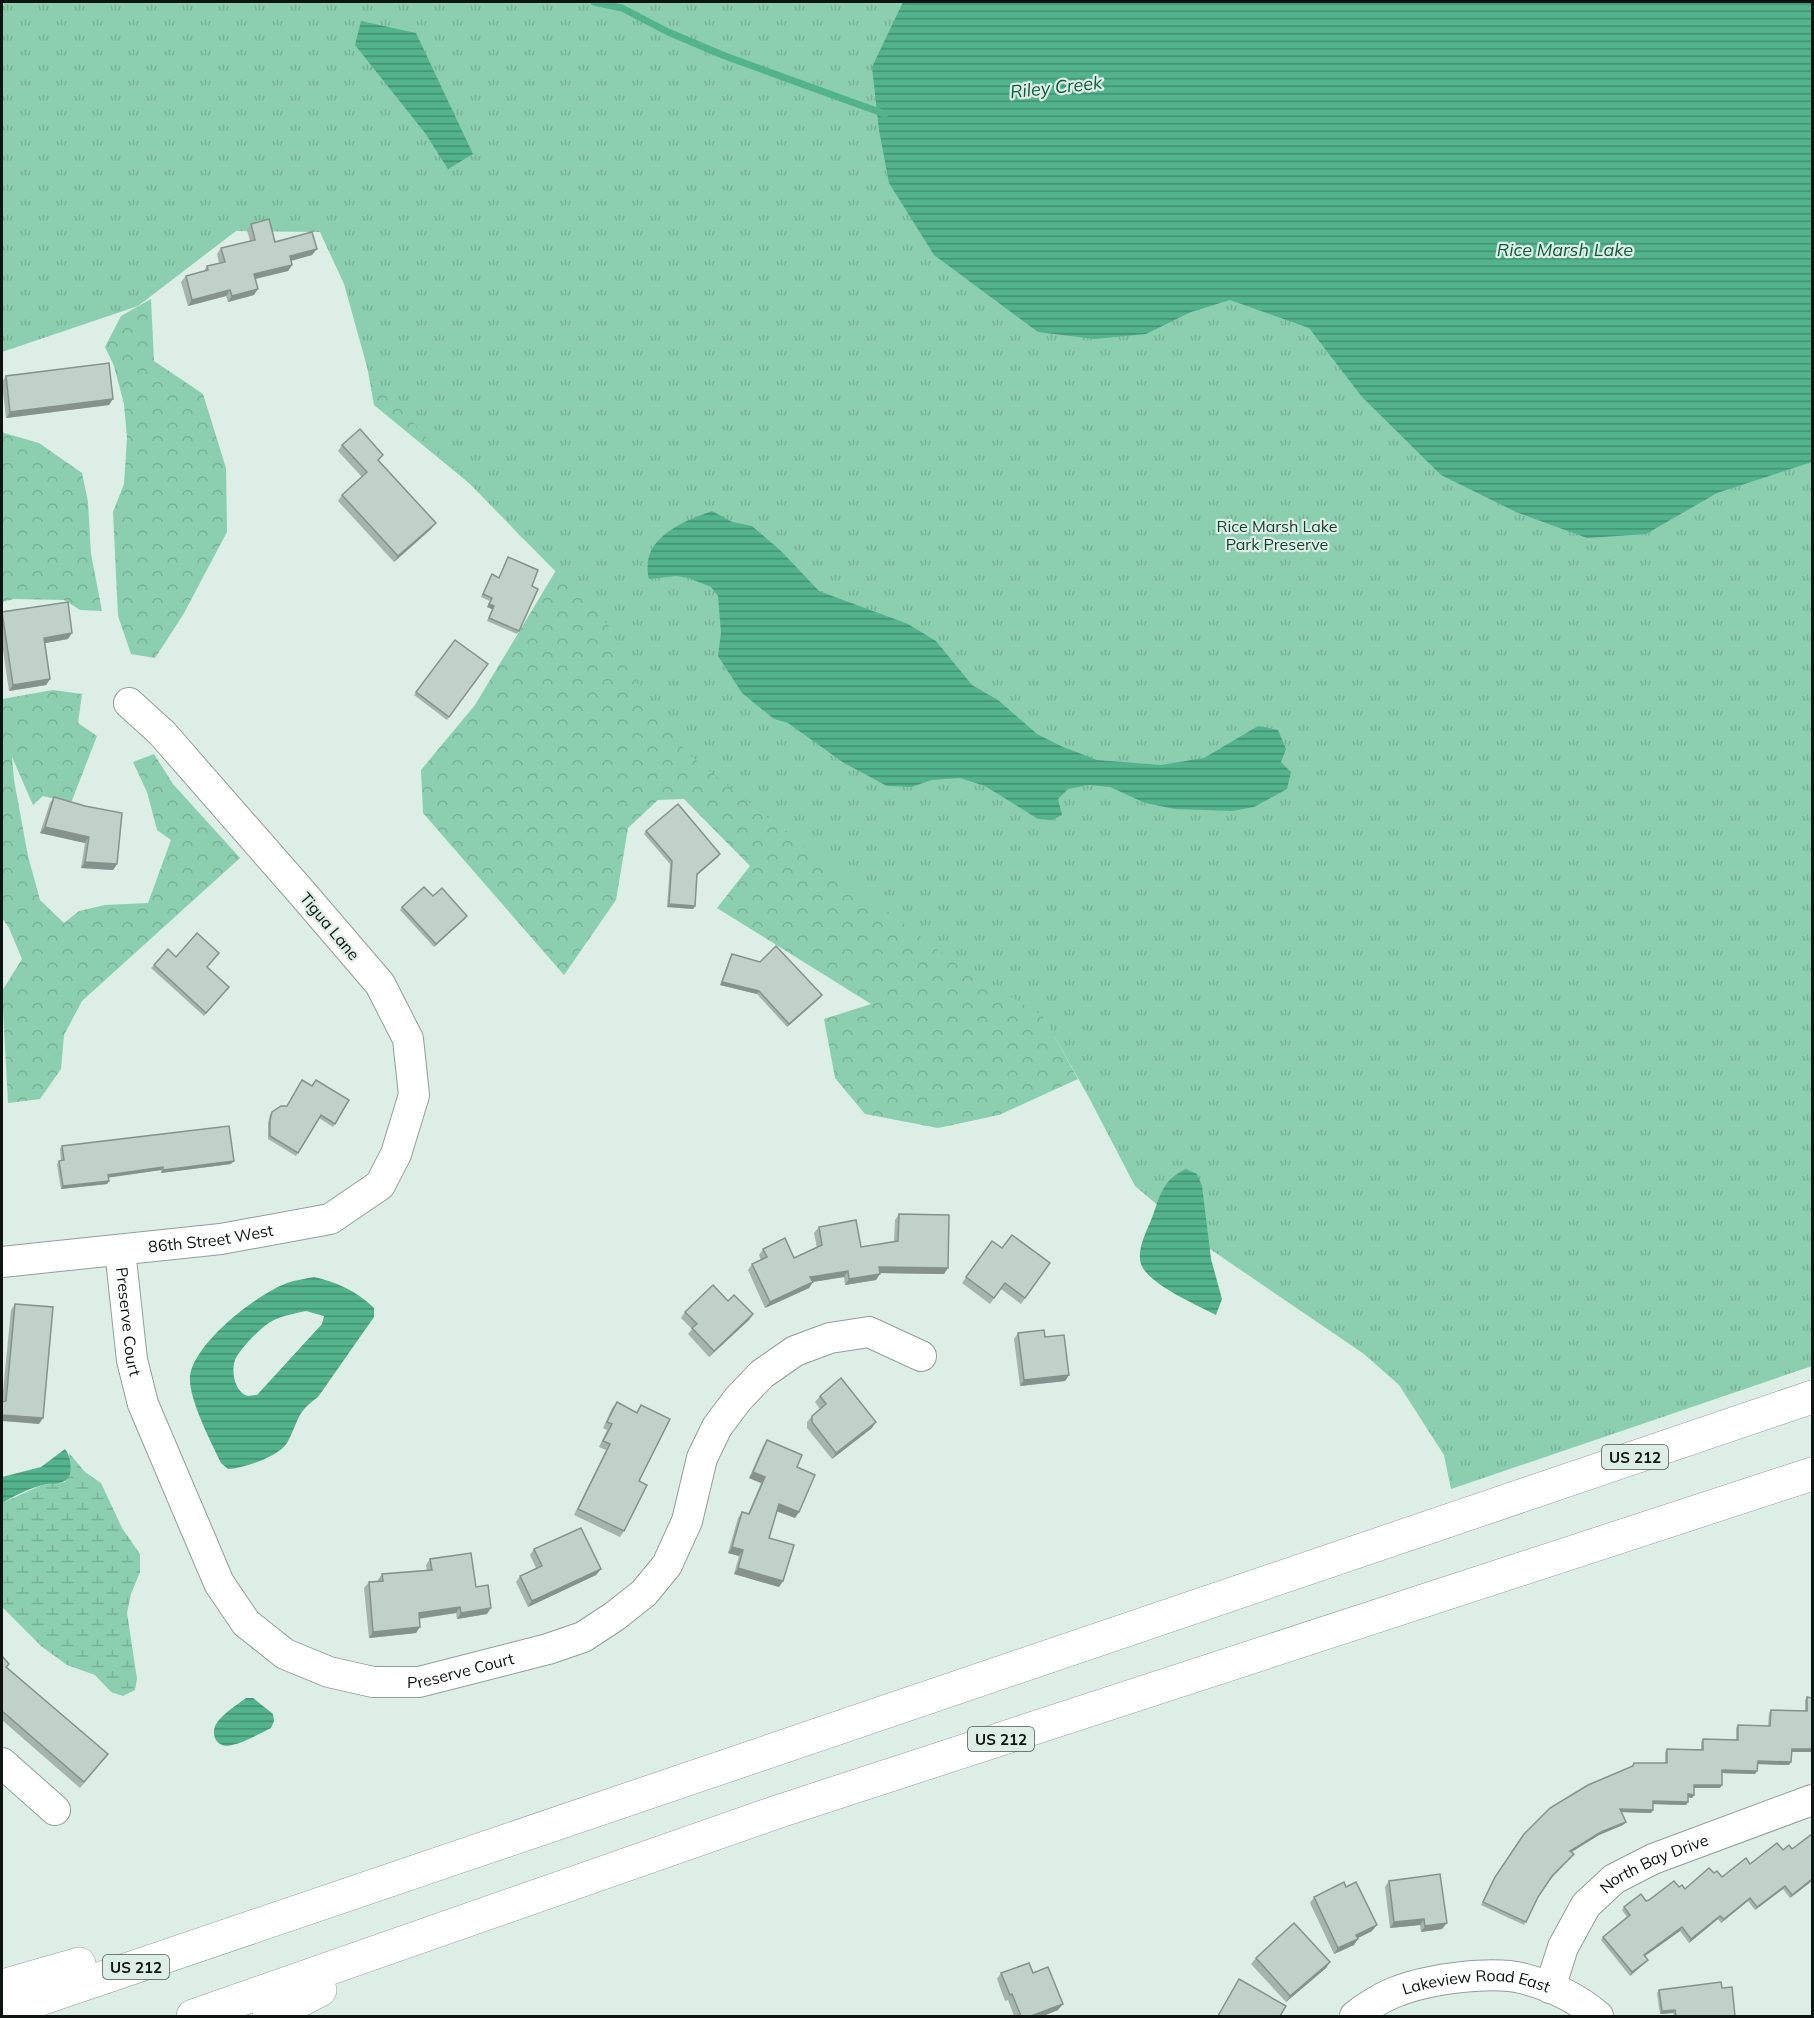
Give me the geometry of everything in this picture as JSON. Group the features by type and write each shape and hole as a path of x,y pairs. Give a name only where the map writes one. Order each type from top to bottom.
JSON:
{"highway":[{"name":"US 212","path":"2,2012 1812,1397"},
{"name":"US 212","path":"193,2016 791,1808 1812,1474"},
{"path":"2,1986 164,1939 271,1921"},
{"path":"269,2016 421,1937"}],"street":[{"name":"Tigua Lane","path":"129,703 162,733 380,984 408,1039 414,1095 396,1154 380,1185 373,1190"},
{"name":"86th Street West","path":"2,1262 221,1239 330,1219 373,1190"},
{"name":"Preserve Court","path":"120,1250 132,1360 143,1404 219,1583 246,1623 285,1654 329,1672 373,1682 419,1682 548,1649 584,1637 644,1593 667,1565 687,1521 702,1458 717,1427 738,1399 762,1374 795,1352 830,1338 869,1332 921,1356"},
{"path":"2,1763 55,1810"},
{"name":"North Bay Drive","path":"1550,1988 1563,1947 1586,1905 1614,1879 1653,1859 1812,1800"},
{"name":"Lakeview Road East","path":"1355,2016 1398,1991 1437,1981 1490,1975 1524,1978 1585,2005 1598,2016"}],"green space":[{"name":"Rice Marsh Lake Park Preserve","path":"2,2 1812,2 1812,1366 1451,1489 1444,1455 1399,1385 1364,1354 1210,1249 1135,1186 1086,1092 1042,1015 961,968 687,753 647,702 609,626 463,477 369,374 344,284 320,232 236,231 138,306 2,352"},
{"path":"195,80 934,820 1078,1079 999,1115 938,1128 865,1114 835,1078 824,1019 871,1004 717,908 750,866 684,799 658,800 628,828 616,900 564,975 423,813 421,770 475,705 558,567 520,536 492,502 374,405 364,349 356,270 317,213"},
{"path":"151,299 154,361 203,394 226,468 227,532 183,615 155,658 131,654 118,616 113,512 124,484 127,438 124,404 114,366 105,347 121,316"},
{"path":"2,430 4,433 39,443 82,473 88,502 91,554 102,611 80,610 64,600 14,599 2,602"},
{"path":"53,690 82,694 78,723 97,736 71,803 43,796 33,805 12,757 28,856 40,900 64,923 79,911 105,905 148,903 171,840 157,830 147,792 133,762 154,754 173,784 240,858 82,1001 64,1035 61,1069 40,1099 8,1103 2,991 22,959 9,928 2,918 2,699"},
{"path":"69,1453 85,1472 101,1483 122,1528 140,1554 140,1572 131,1594 127,1613 137,1679 135,1690 123,1696 111,1692 95,1675 67,1665 41,1646 2,1607 2,1503 42,1485 65,1482 71,1468"}],"water":[{"name":"Rice Marsh Lake","path":"903,2 1812,2 1812,462 1717,493 1646,534 1587,538 1516,512 1441,475 1362,397 1309,328 1230,300 1191,312 1146,334 1094,339 1038,332 934,255 889,183 879,130 872,67"},
{"path":"361,21 416,33 473,154 448,169 425,133 355,45"},
{"path":"712,511 732,522 752,526 781,551 819,591 908,624 936,641 972,685 998,700 1037,734 1061,746 1097,760 1161,765 1204,758 1258,726 1278,730 1286,749 1281,762 1291,772 1287,789 1254,807 1232,811 1175,809 1145,803 1110,787 1088,785 1068,789 1058,799 1062,815 1052,820 1038,819 985,786 960,778 932,780 911,787 887,786 844,763 788,723 774,719 742,693 718,656 721,633 718,596 711,587 689,578 676,576 649,579 650,553 656,543 676,527"},
{"path":"1186,1169 1197,1174 1202,1186 1211,1259 1222,1299 1216,1315 1163,1286 1145,1272 1141,1264 1141,1246 1161,1194 1172,1178"},
{"path":"314,1277 353,1292 374,1308 374,1317 318,1397 301,1413 283,1448 260,1461 228,1469 221,1463 196,1408 190,1385 194,1363 215,1335 244,1309 274,1289 290,1282","holes":["306,1311 324,1316 322,1324 257,1395 243,1394 234,1378 235,1360 262,1328 280,1317"]},
{"path":"65,1449 71,1465 70,1474 66,1480 61,1483 45,1484 2,1503 2,1477 41,1467"},
{"path":"246,1698 253,1698 273,1714 274,1721 271,1728 237,1744 227,1746 221,1744 216,1740 214,1733 218,1721"}],"building":[{"path":"269,219 275,242 312,232 317,249 290,256 292,265 254,274 258,289 232,296 230,290 192,300 186,276 208,270 207,266 225,262 221,248 255,240 251,224"},
{"path":"109,363 113,399 10,412 6,376"},
{"path":"360,429 383,455 378,460 436,523 398,556 342,495 367,472 342,445"},
{"path":"508,557 538,570 532,586 538,589 519,631 489,618 494,606 489,604 492,598 483,594 492,574 499,578"},
{"path":"68,602 72,633 44,638 50,679 13,685 2,612"},
{"path":"455,640 488,664 449,717 416,692"},
{"path":"54,797 122,813 117,864 85,862 89,837 45,827"},
{"path":"678,804 720,854 697,874 695,906 669,904 672,861 646,831"},
{"path":"424,887 433,896 442,888 467,916 436,944 402,907"},
{"path":"197,933 219,953 207,967 229,987 206,1013 154,965 168,949 176,957"},
{"path":"776,946 822,995 789,1024 759,991 722,982 732,954 760,962"},
{"path":"302,1080 312,1086 316,1080 349,1100 335,1124 321,1115 298,1153 270,1136 270,1120 272,1112 281,1106 287,1106"},
{"path":"229,1126 234,1161 163,1170 163,1167 108,1175 109,1181 63,1186 59,1161 64,1160 62,1146"},
{"path":"899,1214 949,1215 948,1268 879,1267 880,1274 849,1279 848,1271 810,1277 813,1282 770,1302 752,1264 767,1257 763,1249 785,1238 794,1258 822,1245 819,1227 856,1220 861,1247 898,1241"},
{"path":"1012,1235 1050,1263 1025,1298 1005,1283 994,1298 966,1277 992,1241 1002,1248"},
{"path":"713,1285 728,1301 734,1295 753,1314 714,1351 692,1328 697,1324 685,1312"},
{"path":"15,1304 53,1307 43,1418 2,1415 2,1402 6,1401"},
{"path":"1044,1330 1045,1337 1064,1335 1069,1375 1024,1380 1018,1333"},
{"path":"841,1378 876,1422 836,1453 812,1422 812,1416 826,1404 820,1396"},
{"path":"617,1402 637,1413 641,1405 670,1419 639,1481 647,1485 624,1531 578,1509 610,1444 603,1441 612,1424 607,1422"},
{"path":"767,1440 802,1455 797,1467 815,1475 799,1512 779,1504 769,1538 794,1545 783,1581 738,1568 743,1550 732,1547 742,1512 749,1514 765,1477 753,1472"},
{"path":"581,1528 601,1569 532,1601 520,1576 542,1566 534,1549"},
{"path":"471,1553 476,1587 488,1585 491,1608 461,1613 460,1607 419,1613 420,1627 373,1632 369,1582 383,1581 382,1574 432,1570 430,1559"},
{"path":"2,1656 9,1664 6,1667 108,1754 84,1782 2,1711"},
{"path":"1807,1697 1812,1698 1812,1749 1792,1749 1791,1762 1758,1761 1757,1771 1722,1770 1722,1785 1694,1785 1694,1795 1688,1794 1688,1802 1653,1801 1653,1810 1620,1809 1626,1822 1601,1832 1570,1851 1574,1854 1552,1876 1538,1897 1526,1922 1483,1902 1495,1877 1524,1834 1550,1808 1588,1785 1633,1766 1634,1763 1667,1763 1667,1749 1703,1750 1703,1739 1738,1740 1738,1725 1770,1726 1771,1710 1807,1711"},
{"path":"1812,1834 1812,1879 1792,1895 1785,1886 1757,1907 1750,1898 1724,1919 1720,1916 1691,1939 1682,1927 1644,1955 1648,1960 1632,1972 1603,1937 1630,1915 1624,1907 1641,1894 1646,1901 1649,1900 1674,1881 1679,1887 1682,1885 1685,1889 1709,1868 1714,1873 1717,1871 1722,1877 1746,1858 1750,1864 1777,1843 1783,1850 1789,1845 1792,1849"},
{"path":"1440,1874 1447,1923 1425,1926 1424,1919 1394,1922 1389,1881"},
{"path":"1344,1882 1346,1887 1356,1882 1377,1925 1356,1935 1358,1939 1338,1948 1314,1897"},
{"path":"1294,1923 1330,1962 1290,1996 1256,1958"},
{"path":"1029,1963 1033,1973 1048,1967 1063,2004 1031,2016 1021,2016 1001,1973"},
{"path":"1239,1979 1286,2006 1280,2016 1218,2016"},
{"path":"1721,1982 1722,1988 1732,1987 1735,2016 1676,2016 1675,2010 1662,2011 1659,1990"}],"waterway":[{"name":"Riley Creek","path":"594,2 622,8 668,32 725,56 885,114"}]}
